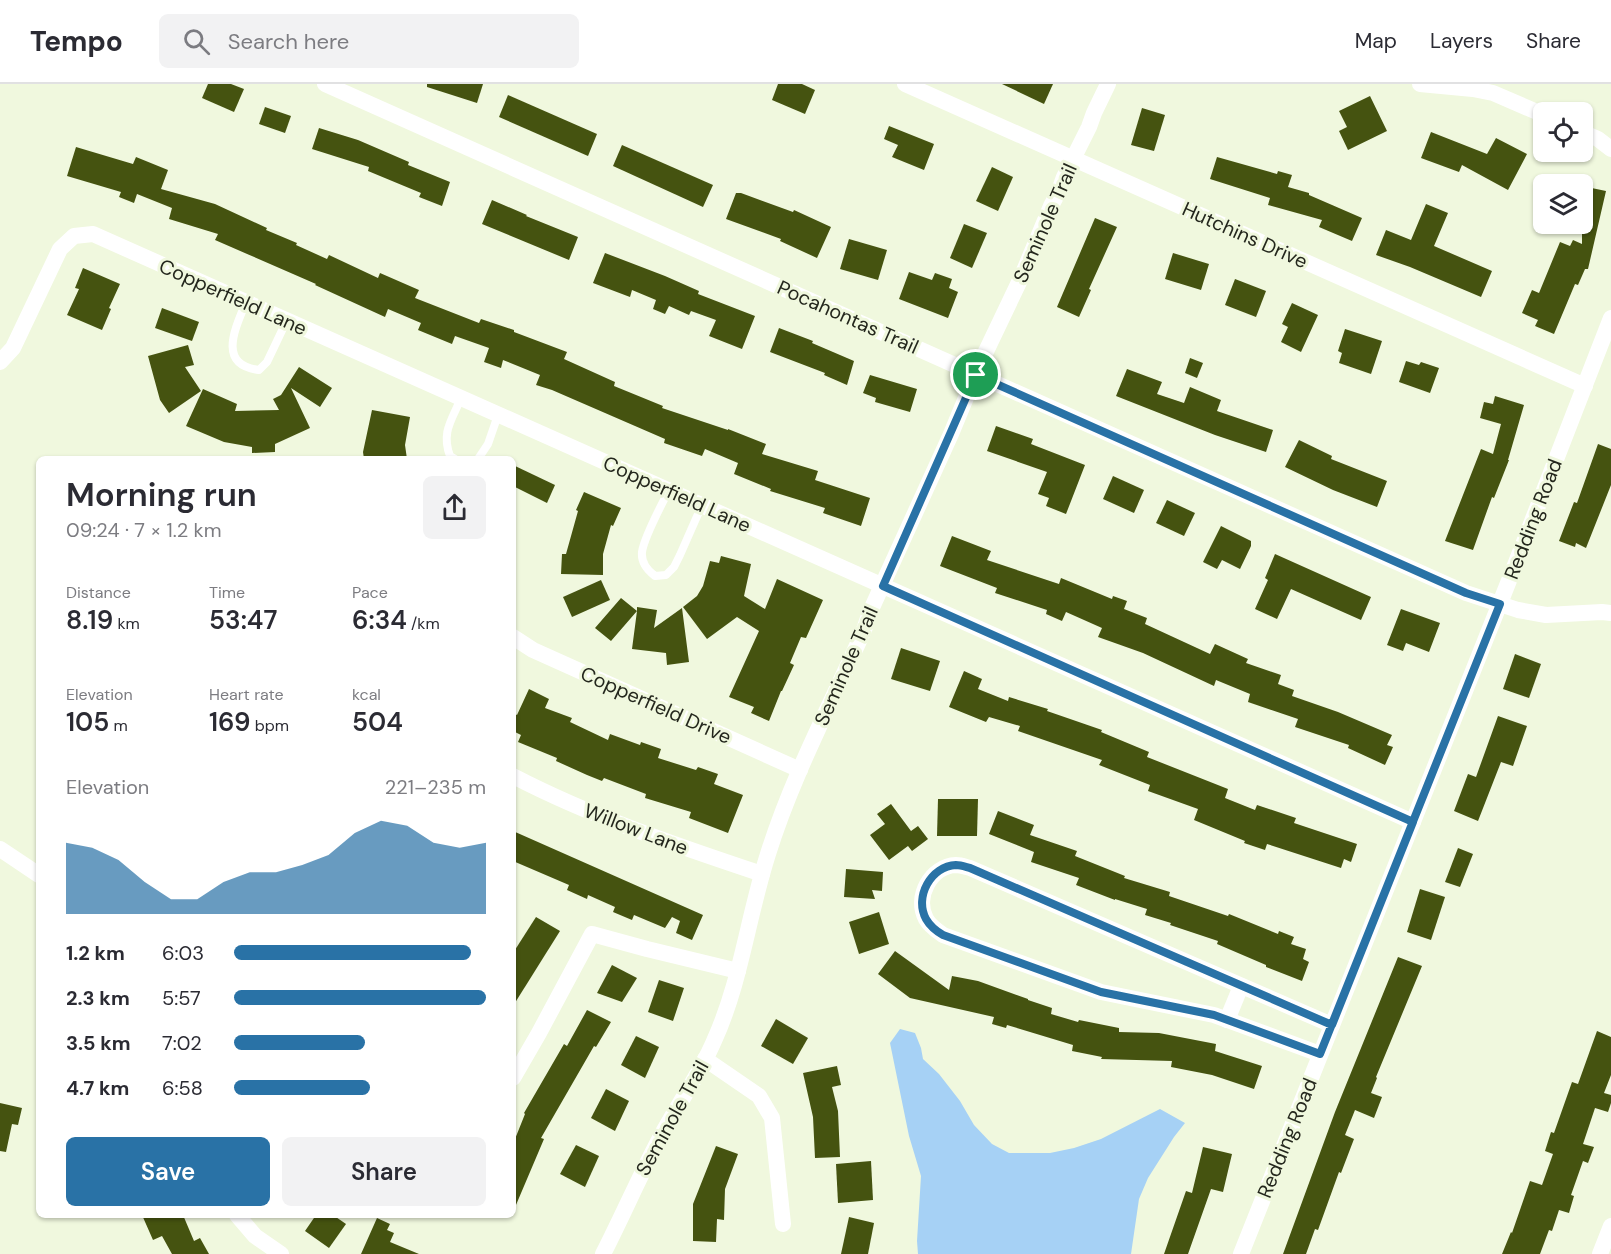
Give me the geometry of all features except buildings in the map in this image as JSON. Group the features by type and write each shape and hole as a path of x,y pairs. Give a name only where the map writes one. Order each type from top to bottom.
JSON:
{"street":[{"name":"Hutchins Drive","path":"906,84 1585,386"},
{"name":"Seminole Trail","path":"603,1254 661,1135 714,1042 734,989 748,926 775,831 800,770 1064,177 1108,84"},
{"path":"1420,84 1493,93 1533,110"},
{"name":"Pocahontas Trail","path":"334,86 1466,593 1518,610 1546,615 1611,613"},
{"path":"1593,137 1611,150"},
{"name":"Copperfield Lane","path":"0,362 13,348 60,249 74,236 93,234 1413,822"},
{"name":"Redding Road","path":"1241,1254 1500,604 1611,318"},
{"name":"Copperfield Drive","path":"516,640 533,650 800,770"},
{"name":"Willow Lane","path":"516,778 539,790 665,842 762,874"},
{"path":"0,849 36,873"},
{"path":"1320,1054 1214,1015 1101,992 943,935 932,928 925,917 922,905 928,880 946,867 957,865 970,868 1332,1025"},
{"path":"516,1072 592,934 647,950 738,971"},
{"path":"1227,1020 1241,986"},
{"path":"705,1059 759,1096 772,1118 783,1224"},
{"path":"240,1218 255,1236 280,1254"},
{"path":"1600,1254 1611,1226"}],"lane":[{"path":"246,303 237,327 232,352 236,361 248,369 259,370 267,362 287,321"},
{"path":"450,456 446,441 447,431 461,398"},
{"path":"480,456 488,444 498,415"},
{"path":"669,490 641,554 646,569 655,576 666,575 674,567 702,505"}],"water":[{"path":"900,1029 915,1033 923,1059 939,1074 960,1101 974,1125 992,1144 1009,1153 1050,1153 1074,1148 1101,1139 1160,1109 1185,1123 1148,1178 1139,1199 1131,1254 918,1254 921,1176 909,1136 890,1043"}],"route":[{"path":"976,375 883,586 1413,822 1332,1025 970,868 957,865 946,867 928,880 922,905 925,917 932,928 943,935 1101,992 1214,1015 1320,1054 1332,1025 1386,890 1500,604 1466,593 976,375"}]}
